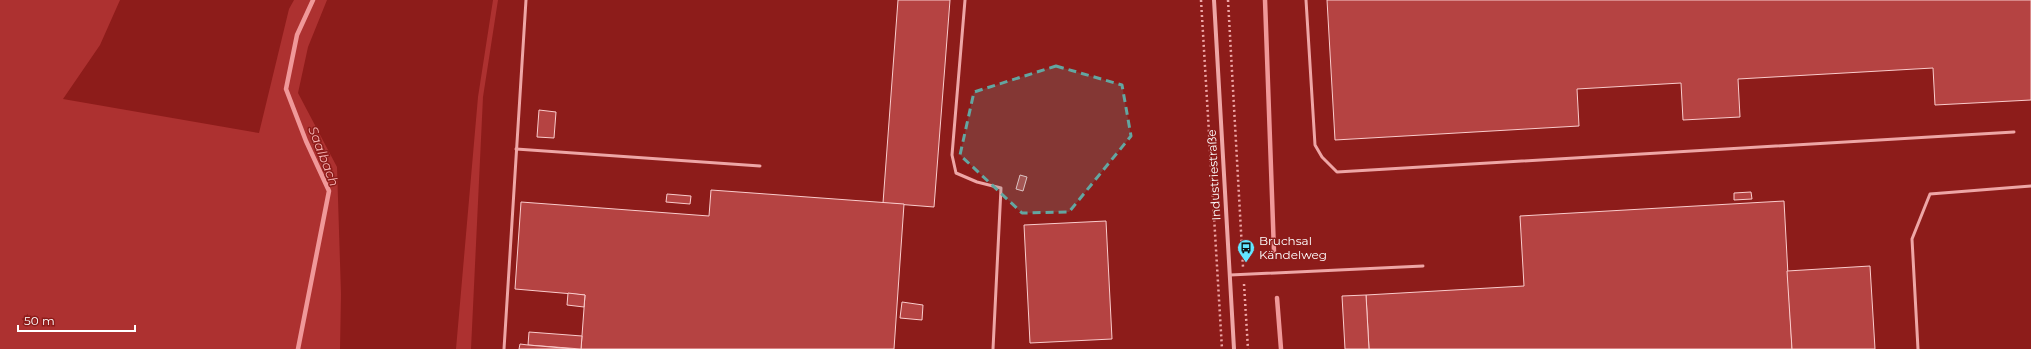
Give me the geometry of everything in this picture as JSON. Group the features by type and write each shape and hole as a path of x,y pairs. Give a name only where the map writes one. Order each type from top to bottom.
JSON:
{"street":[{"name":"Industriestraße","path":"1214,0 1234,349"}],"lane":[{"path":"504,349 526,0"},
{"path":"965,0 952,155 956,173 977,182 1001,188 993,349"},
{"path":"1306,0 1315,145 1322,157 1337,172 2014,132"},
{"path":"516,149 760,166"},
{"path":"1918,349 1912,239 1930,194 2031,186"},
{"path":"1230,275 1423,266"}],"path":[{"path":"1201,0 1222,349"},
{"path":"1228,0 1248,349"}],"highlighted area":[{"path":"1056,66 1122,85 1131,136 1069,212 1022,213 960,155 974,92"}],"shaded area":[{"path":"0,0 120,0 100,45 63,99 259,133 289,9 294,0 327,0 308,47 298,93 337,167 341,294 340,349 0,349"},
{"path":"493,0 498,0 483,97 471,349 456,349 478,97"}],"building":[{"path":"898,0 950,0 934,207 883,203"},
{"path":"1327,0 2031,0 2031,100 1935,105 1933,68 1738,79 1740,117 1683,120 1681,83 1577,89 1579,126 1335,140"},
{"path":"539,110 556,112 554,138 537,137"},
{"path":"1020,175 1027,177 1023,191 1016,189"},
{"path":"711,190 904,204 894,349 581,349 585,295 515,289 521,202 709,216"},
{"path":"1751,192 1752,199 1734,200 1734,193"},
{"path":"667,194 691,196 690,204 666,202"},
{"path":"1784,201 1792,349 1369,349 1366,295 1524,286 1520,216"},
{"path":"1106,221 1112,339 1030,343 1024,225"},
{"path":"1870,266 1875,349 1792,349 1787,271"},
{"path":"568,293 585,295 584,307 567,305"},
{"path":"1366,295 1369,349 1345,349 1342,296"},
{"path":"902,302 923,305 922,320 900,318"},
{"path":"529,332 582,336 581,349 528,345"},
{"path":"520,344 528,345 574,349 519,349"}],"waterway":[{"name":"Saalbach","path":"298,349 329,191 306,141 286,89 297,35 313,0"},
{"path":"1265,0 1274,252"},
{"path":"1277,298 1281,349"}],"place":[{"name":"Bruchsal Kändelweg","path":"1246,263"}]}
